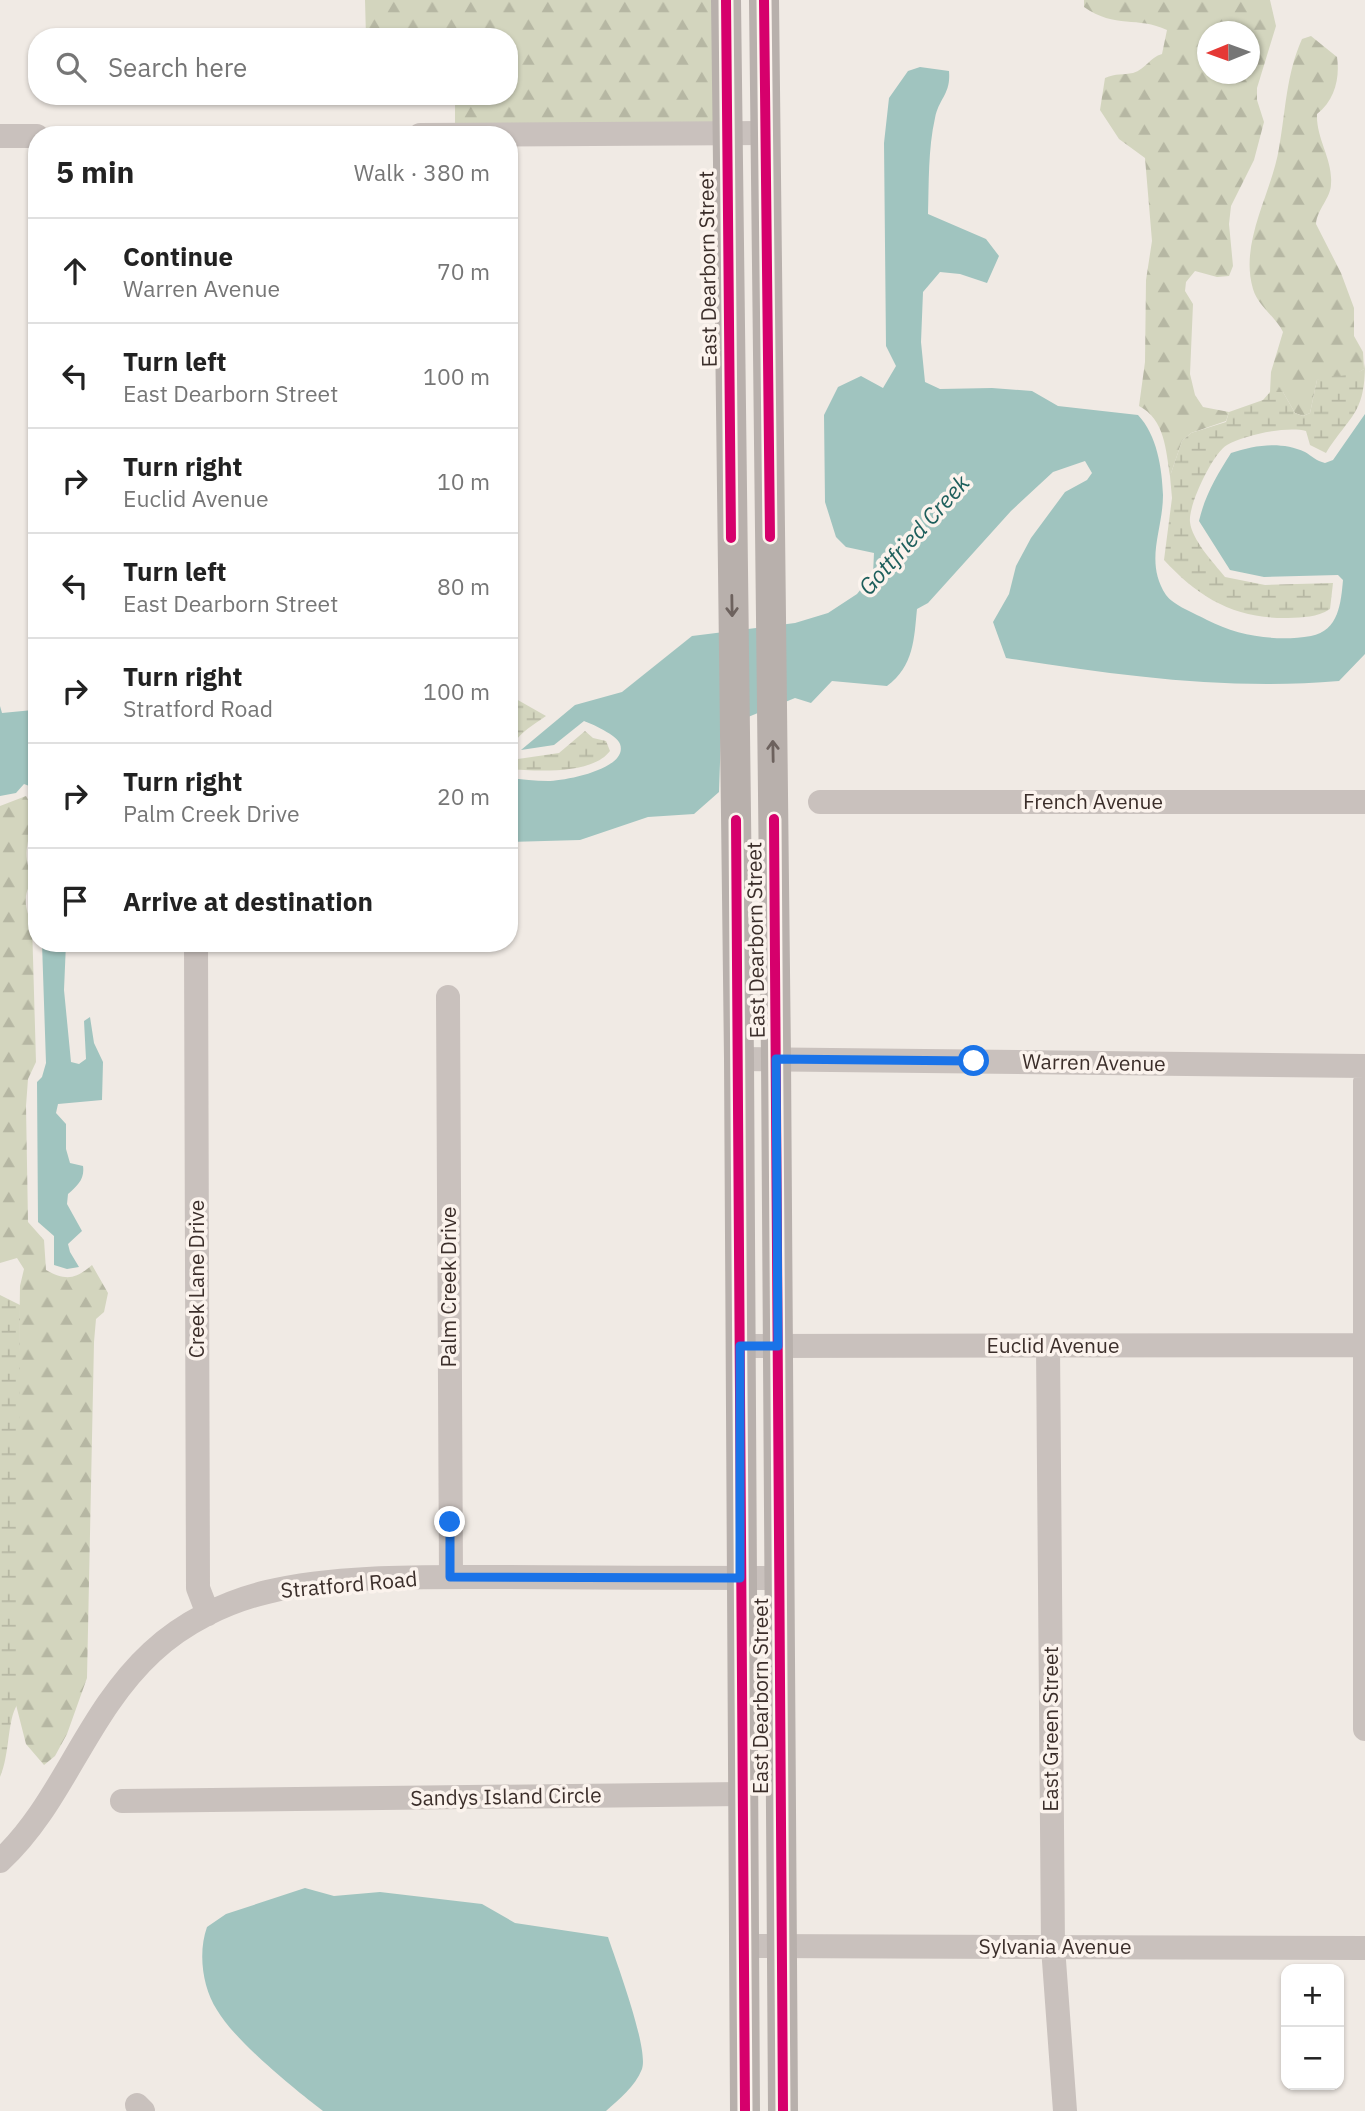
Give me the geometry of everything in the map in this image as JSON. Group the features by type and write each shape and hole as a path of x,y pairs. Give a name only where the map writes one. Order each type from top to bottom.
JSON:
{"main road":[{"name":"East Dearborn Street","path":"726,0 725,134 739,1059 745,2111"},
{"name":"East Dearborn Street","path":"764,0 774,819 783,2111"}],"street":[{"path":"518,135 765,133"},
{"path":"0,136 28,136"},
{"name":"French Avenue","path":"820,802 1365,802"},
{"name":"Creek Lane Drive","path":"196,952 198,1588 208,1614"},
{"name":"Palm Creek Drive","path":"448,997 450,1577"},
{"name":"Warren Avenue","path":"739,1059 1365,1066"},
{"path":"1365,1082 1365,1729"},
{"name":"Euclid Avenue","path":"740,1346 1364,1345"},
{"name":"East Green Street","path":"1048,1346 1053,1947 1065,2111"},
{"name":"Stratford Road","path":"0,1861 30,1828 99,1712 128,1676 185,1626 265,1592 295,1587 450,1577 779,1578"},
{"name":"Sandys Island Circle","path":"122,1801 742,1794"},
{"name":"Sylvania Avenue","path":"744,1946 1365,1948"}],"green space":[{"path":"365,0 714,0 714,137 518,135 518,126 455,126 455,105 518,105 518,28 366,28"},
{"path":"1084,0 1270,0 1276,26 1260,78 1260,21 1197,21 1197,84 1258,84 1257,100 1264,122 1254,160 1231,206 1229,224 1233,266 1229,276 1217,277 1195,271 1186,282 1185,291 1193,304 1190,374 1195,395 1203,407 1229,412 1226,421 1191,433 1182,441 1170,476 1163,436 1154,419 1139,406 1145,362 1146,280 1152,241 1145,158 1119,139 1100,110 1105,78 1133,73 1162,54 1167,30 1095,14 1084,7"},
{"path":"1311,36 1337,57 1338,65 1337,81 1332,95 1317,114 1319,132 1330,166 1331,184 1316,224 1341,273 1354,308 1354,336 1363,352 1364,369 1353,376 1317,380 1310,413 1303,416 1295,413 1283,392 1270,392 1271,372 1283,332 1255,295 1250,271 1250,253 1279,148 1293,66 1302,39"},
{"path":"1365,363 1359,404 1326,453 1310,445 1306,431 1266,432 1235,441 1221,450 1215,458 1197,492 1190,514 1195,536 1225,577 1265,585 1333,583 1330,609 1305,617 1251,615 1219,604 1191,585 1164,560 1172,498 1170,476 1182,441 1191,433 1226,422 1229,412 1263,400 1270,392 1283,392 1295,413 1303,416 1310,413 1317,380 1358,372 1364,369"},
{"path":"518,700 546,716 518,738"},
{"path":"585,731 593,738 606,741 610,751 602,759 577,768 548,771 518,769 518,759 559,753"},
{"path":"26,796 28,800 26,902 28,952 33,952 36,1062 28,1079 26,1106 28,1222 44,1240 46,1270 71,1277 92,1265 108,1293 104,1312 96,1319 94,1342 87,1678 67,1734 55,1756 44,1765 26,1744 14,1697 20,1286 24,1269 17,1258 0,1263 0,806"},
{"path":"0,1295 20,1305 17,1705 0,1777"}],"water":[{"name":"Gottfried Creek","path":"920,67 949,71 947,91 937,111 933,130 928,214 986,239 999,256 987,283 960,274 940,272 923,292 921,342 925,382 940,389 992,388 1032,391 1058,406 1138,415 1150,432 1160,463 1163,495 1155,558 1156,570 1166,595 1179,606 1219,626 1244,634 1271,638 1311,636 1328,628 1337,614 1343,580 1338,575 1264,577 1230,570 1199,521 1208,494 1231,453 1240,450 1259,446 1287,446 1325,463 1333,460 1365,414 1365,654 1339,681 1297,684 1172,680 1006,658 993,622 1009,594 1016,566 1031,538 1065,492 1087,480 1092,473 1085,461 1053,472 1011,511 928,603 917,609 908,661 887,686 832,681 811,703 795,698 731,724 721,733 719,792 694,814 648,817 580,840 518,842 518,779 548,781 580,776 605,767 620,753 620,744 614,737 584,721 554,745 521,750 575,705 622,692 692,636 795,623 828,613 857,594 873,574 874,553 846,547 836,537 825,502 824,415 838,387 861,376 883,388 896,366 886,346 884,143 889,98 908,71"},
{"path":"0,706 2,713 28,710 28,786 24,784 16,793 0,796"},
{"path":"42,952 66,952 64,990 71,1062 79,1064 86,1059 84,1021 90,1017 94,1043 103,1062 102,1100 58,1104 56,1113 66,1124 66,1149 70,1163 83,1166 82,1178 68,1194 67,1204 82,1231 68,1244 79,1267 67,1269 54,1265 54,1236 38,1222 37,1082 42,1077 46,1063"},
{"path":"305,1888 334,1896 380,1892 482,1904 515,1923 608,1937 641,2043 643,2059 639,2075 606,2111 323,2111 237,2036 212,2001 202,1958 207,1927 226,1914"}],"cycle path":[{"path":"726,0 731,538"},
{"path":"764,0 770,537"},
{"path":"774,819 783,2111"},
{"path":"736,820 745,2111"}],"route":[{"path":"450,1522 450,1577 740,1578 740,1346 778,1346 776,1059 974,1061"}]}
